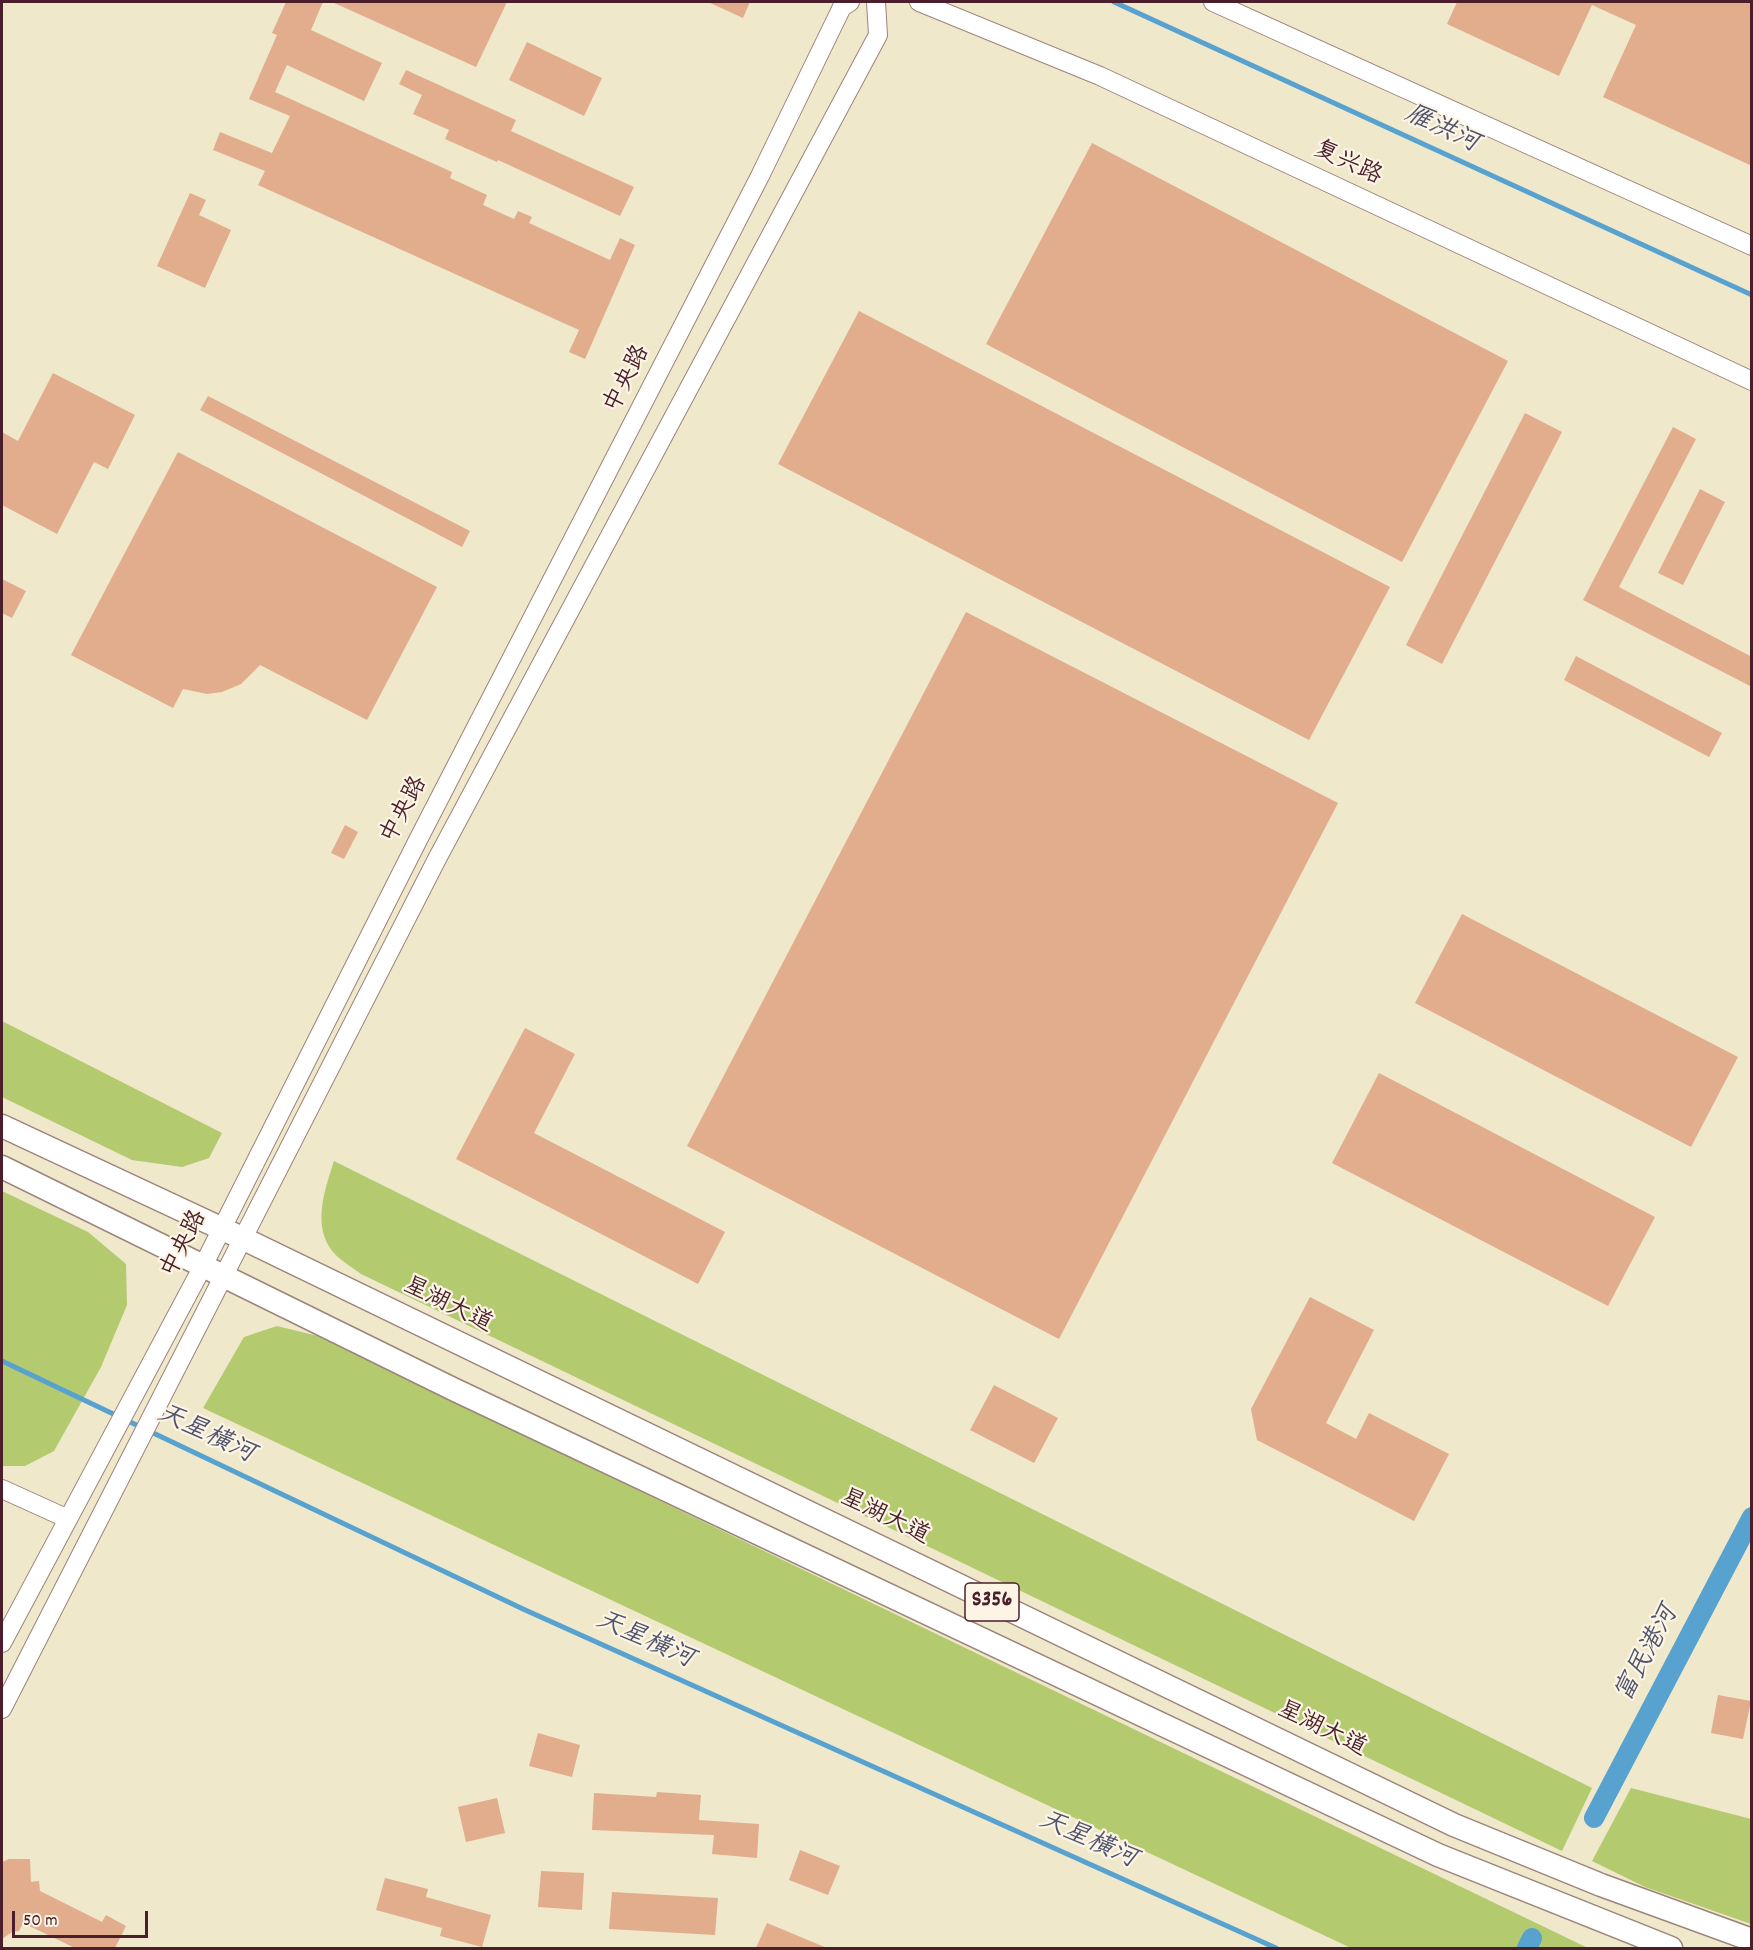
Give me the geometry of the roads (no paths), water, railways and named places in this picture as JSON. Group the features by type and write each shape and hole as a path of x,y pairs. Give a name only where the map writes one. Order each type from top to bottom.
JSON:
{"main road":[{"name":"星湖大道","path":"2,1126 244,1239 1454,1825 1601,1885 1752,1940"},
{"path":"2,1167 213,1271"},
{"name":"S356","path":"213,1271 453,1389 1438,1855 1671,1948"}],"street":[{"name":"中央路","path":"2,1709 167,1388 213,1271 222,1229 413,848 760,176 842,8 850,2"},
{"name":"中央路","path":"2,1642 143,1376 213,1271 244,1239 438,856 878,35 876,2"},
{"name":"复兴路","path":"919,2 1100,76 1752,381"},
{"path":"1213,2 1752,246"},
{"path":"2,1489 66,1518"}],"waterway":[{"name":"雁洪河","path":"1114,2 1752,295"},
{"name":"天星横河","path":"2,1361 523,1609 1276,1948"},
{"name":"富民港河","path":"1594,1818 1752,1517"},
{"name":"富民港河","path":"1527,1948 1532,1938"}]}
